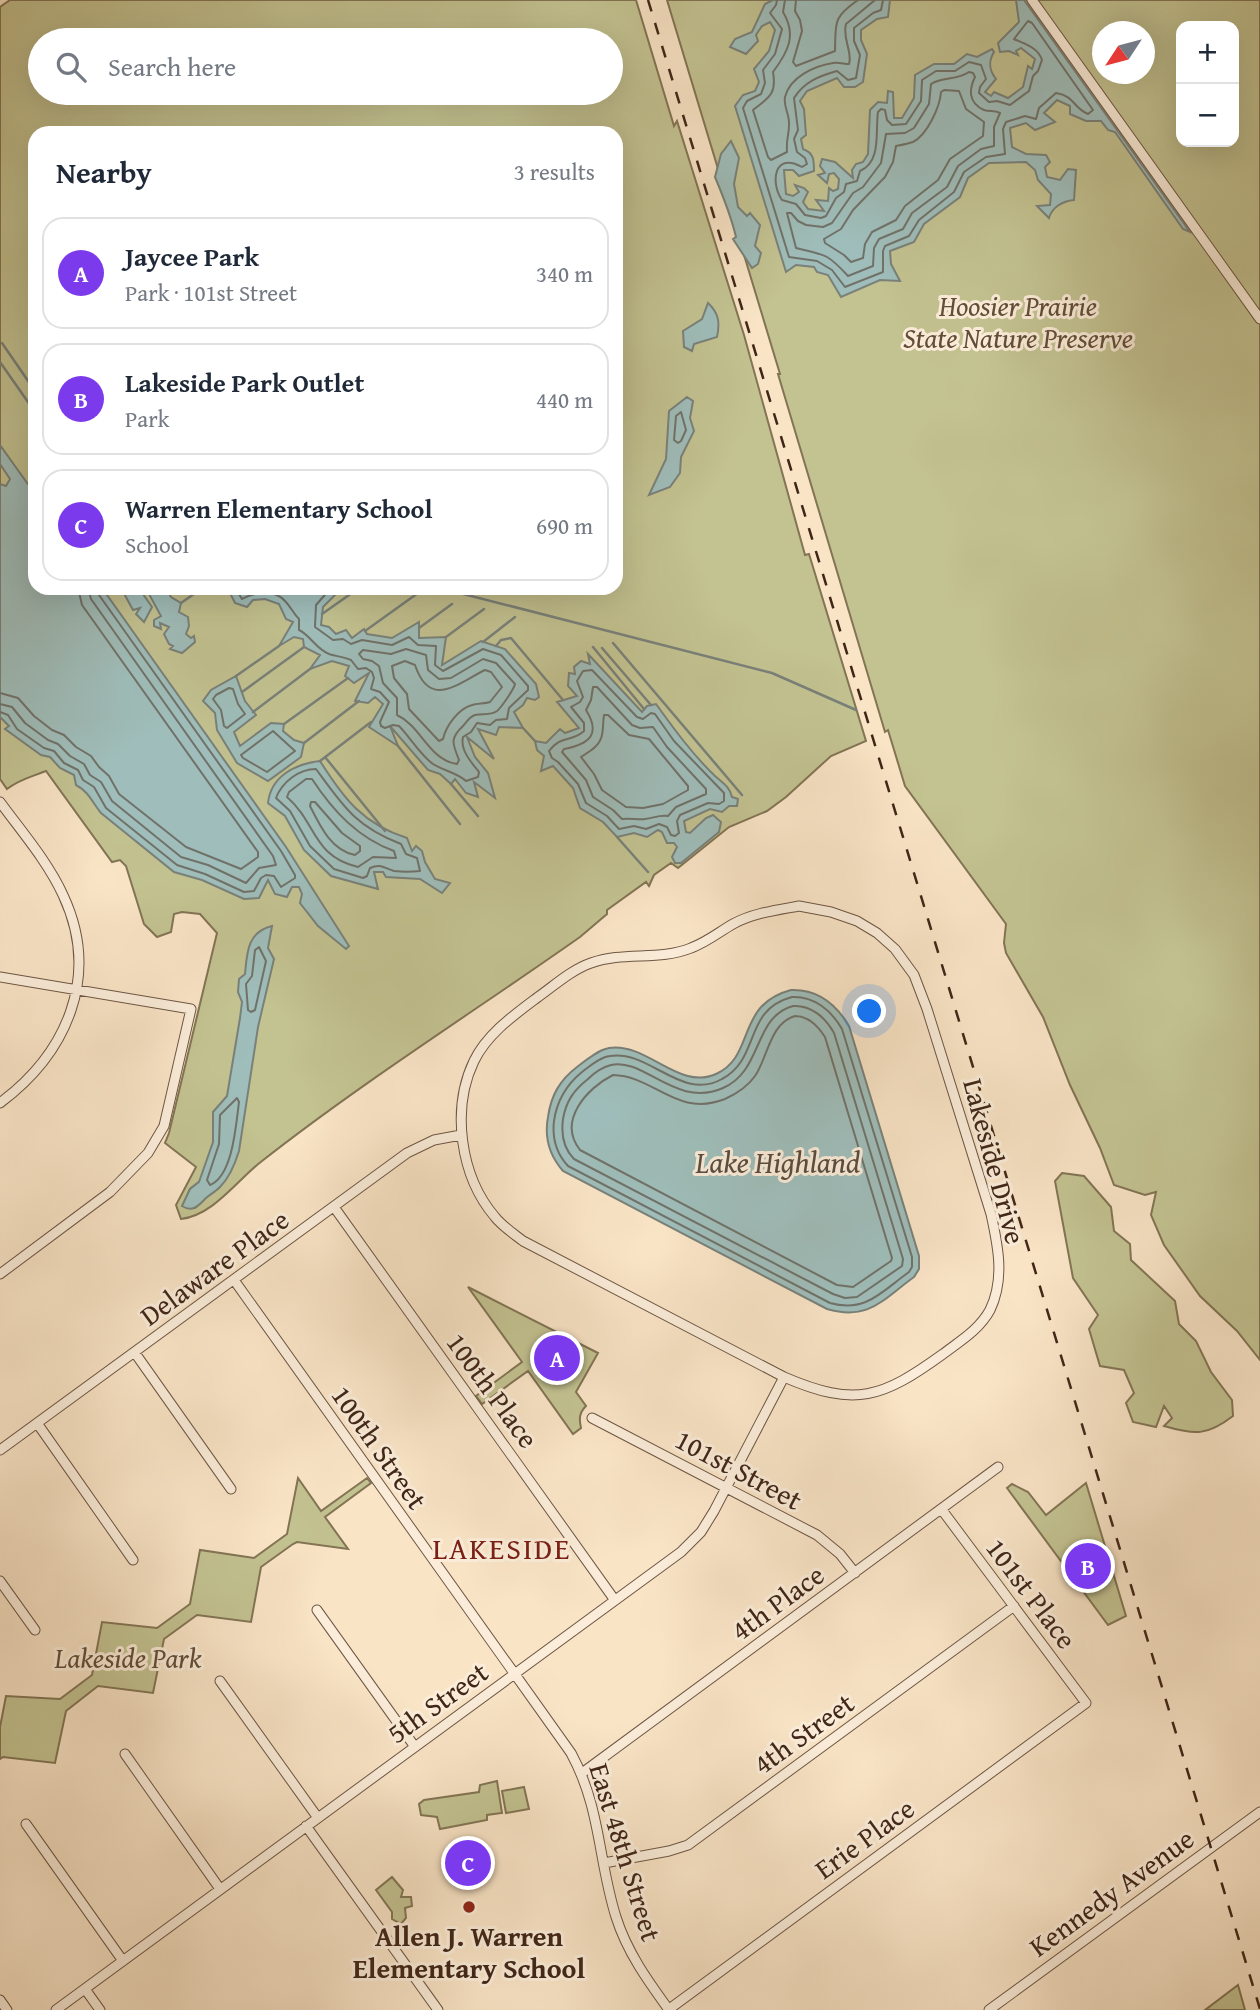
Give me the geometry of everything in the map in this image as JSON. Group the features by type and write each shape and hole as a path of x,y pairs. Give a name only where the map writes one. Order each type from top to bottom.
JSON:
{"street":[{"path":"1032,0 1260,319"},
{"path":"0,802 52,876 66,902 78,949 76,990 67,1023 53,1051 33,1076 0,1103"},
{"name":"Lakeside Drive","path":"799,906 831,912 857,921 877,933 895,949 914,975 991,1214 998,1247 999,1269 989,1310 974,1331 910,1377 884,1391 840,1394 816,1390 784,1377 523,1241 495,1218 477,1189 466,1162 461,1135 462,1102 474,1061 490,1037 512,1016 572,972 592,962 612,958 669,954 690,949 735,923 765,911 799,906"},
{"path":"0,977 191,1009 163,1131 148,1153 110,1192 0,1274"},
{"name":"Delaware Place","path":"0,1450 407,1153 434,1140 461,1135"},
{"name":"100th Place","path":"334,1207 614,1600"},
{"name":"100th Street","path":"234,1280 514,1674"},
{"path":"135,1353 231,1489"},
{"name":"5th Street","path":"56,2010 681,1552 701,1532 727,1488 784,1377"},
{"name":"101st Street","path":"592,1418 817,1535 840,1554 855,1573"},
{"path":"37,1423 133,1560"},
{"name":"4th Place","path":"582,1773 998,1467"},
{"name":"101st Place","path":"942,1510 1086,1703"},
{"path":"0,1581 35,1630"},
{"name":"4th Street","path":"604,1863 669,1852 688,1845 1014,1606"},
{"path":"317,1610 415,1747"},
{"name":"East 48th Street","path":"514,1674 561,1738 582,1773 594,1809 612,1905 623,1936 642,1973 668,2010"},
{"path":"220,1681 318,1818"},
{"name":"Erie Place","path":"668,2010 1086,1703"},
{"path":"125,1754 220,1889"},
{"name":"Kennedy Avenue","path":"989,2010 1260,1812"},
{"path":"26,1824 123,1961"},
{"path":"306,1826 438,2010"},
{"path":"85,1989 100,2010"},
{"path":"0,2000 7,2010"}],"green space":[{"path":"10,0 636,0 674,126 677,121 744,335 805,555 809,554 866,741 831,756 767,811 729,827 678,868 671,863 654,875 649,886 646,882 607,910 607,914 580,937 301,1131 215,1204 181,1219 176,1205 196,1167 165,1143 217,933 200,914 182,912 174,914 171,932 157,937 144,924 126,866 120,860 112,862 46,771 21,780 7,789 0,779 0,7","holes":["199,1182 213,1191 195,1208 183,1206 190,1189"]},
{"name":"Hoosier Prairie State Nature Preserve","path":"667,0 1260,0 1260,1360 1237,1331 1200,1296 1164,1245 1151,1215 1156,1192 1145,1195 1114,1185 1043,1017 1006,953 1006,924 905,786 888,730 885,732"},
{"path":"1062,1173 1084,1176 1111,1207 1114,1231 1130,1244 1131,1260 1175,1301 1179,1324 1196,1341 1211,1372 1232,1400 1233,1416 1224,1423 1200,1432 1164,1426 1172,1418 1164,1406 1156,1427 1133,1422 1126,1403 1134,1393 1124,1370 1100,1366 1089,1329 1098,1315 1073,1278 1055,1181"},
{"path":"468,1287 598,1353 576,1392 586,1406 580,1416 581,1428 573,1434 528,1371 482,1404 476,1396 522,1362"},
{"name":"Lakeside Park","path":"298,1478 321,1511 367,1478 371,1483 325,1517 348,1549 297,1542 293,1544 261,1567 251,1622 197,1615 164,1639 153,1693 98,1686 66,1711 55,1763 3,1757 0,1759 0,1727 6,1696 60,1699 92,1675 102,1622 157,1628 190,1604 200,1550 254,1558 287,1534"},
{"path":"1086,1483 1126,1616 1108,1625 1007,1488 1012,1484 1028,1492 1046,1515"},
{"path":"497,1781 502,1813 487,1815 487,1820 440,1829 437,1817 421,1815 419,1804 424,1800 479,1792 480,1785"},
{"path":"524,1787 529,1809 506,1813 502,1791"},
{"path":"392,1877 403,1890 401,1897 411,1897 412,1906 405,1908 406,1918 401,1924 392,1919 392,1912 376,1890"},
{"path":"1238,1985 1245,2010 1205,2010"}],"water":[{"path":"773,0 890,0 888,17 877,19 861,30 861,40 867,54 863,82 855,87 844,87 837,78 807,91 800,101 804,109 806,135 801,139 803,149 813,157 814,171 799,176 793,170 784,170 786,194 793,196 799,192 795,185 804,188 808,192 803,202 808,209 824,211 816,200 828,201 829,188 833,191 838,189 839,179 834,173 829,174 827,183 818,175 825,173 820,166 822,159 835,162 853,178 852,170 856,164 863,162 868,154 870,110 878,102 887,103 888,91 893,92 894,118 902,118 914,98 915,75 934,64 954,64 967,54 977,57 992,49 994,52 990,66 996,79 985,92 991,96 994,92 1008,98 1023,87 1028,66 1032,69 1035,59 1021,48 1016,51 1018,55 1009,51 1000,52 998,43 1019,22 1016,0 1024,0 1190,232 1183,229 1115,132 1108,130 1101,121 1086,121 1070,114 1070,106 1057,100 1044,113 1055,122 1035,130 1026,123 1010,128 1012,147 1026,154 1046,155 1050,162 1045,167 1047,177 1060,180 1068,169 1076,170 1074,200 1058,205 1049,218 1037,206 1050,205 1051,194 1038,180 1035,170 1026,162 989,163 968,178 960,197 924,224 914,242 890,251 891,264 900,281 880,280 841,297 828,275 817,272 814,267 796,265 786,272 735,106 743,95 755,91 759,82 754,69 769,51 775,30 770,22 762,26 756,35 758,41 746,54 730,47 735,39 752,32 765,4"},
{"path":"731,141 739,158 734,184 738,207 747,216 750,213 760,225 755,246 761,253 758,264 752,268 733,239 736,237 734,229 715,177 721,154"},
{"path":"708,303 718,319 717,337 694,344 692,351 684,347 683,331 702,319"},
{"path":"687,397 693,401 690,418 694,431 681,457 680,473 670,487 649,495 666,459 669,411"},
{"path":"0,445 28,484 28,595 107,595 286,847 349,946 346,949 318,926 300,903 302,894 299,887 292,887 287,897 275,894 268,880 259,898 244,899 202,880 174,872 101,813 87,794 76,785 74,775 5,729 9,726 0,717 0,484 6,486 10,479 0,464"},
{"path":"125,595 144,595 152,607 144,622 136,614 140,608 133,610"},
{"path":"150,595 170,595 181,603 179,612 188,617 186,634 191,638 194,636 195,642 182,653 170,649 173,646 164,634 169,627 160,623 161,629 154,626 154,620 161,616"},
{"path":"231,595 335,595 323,607 321,625 329,627 336,634 346,630 352,638 364,629 367,634 392,638 419,622 419,638 446,637 442,665 481,641 505,649 536,684 539,697 535,700 527,698 514,712 523,728 499,727 496,735 478,729 494,759 467,737 475,757 488,773 495,798 474,782 478,797 466,793 455,779 451,784 440,774 428,770 390,726 398,746 369,727 383,704 375,697 368,703 355,701 369,673 354,683 345,676 349,666 332,661 310,669 320,655 304,647 303,639 294,637 279,646 293,622 286,619 279,604 265,599 253,600 247,607 235,603"},
{"path":"588,654 642,712 647,706 656,704 691,751 726,785 732,797 738,799 737,806 729,806 722,812 710,809 684,821 686,832 690,833 713,815 721,822 719,832 681,863 675,863 672,857 677,847 674,843 667,843 662,832 658,830 647,837 634,833 617,837 603,822 580,808 573,788 553,766 541,771 544,756 537,750 535,741 546,743 560,729 565,733 579,728 557,702 577,696 568,686 569,673 575,674 574,667 581,661 590,664"},
{"path":"236,676 245,701 256,715 234,732 240,746 271,723 284,724 283,731 294,740 304,743 301,757 268,781 237,763 217,730 215,713 203,701 211,690"},
{"path":"320,761 346,798 366,818 407,838 412,851 416,846 422,851 435,879 450,883 442,893 420,879 386,877 383,872 374,872 378,889 331,876 304,850 285,816 268,803 274,785 286,773 293,768"},
{"path":"272,926 268,948 274,959 258,1027 239,1151 220,1187 196,1207 189,1209 182,1206 190,1189 199,1182 213,1142 213,1112 227,1096 242,1002 238,992 239,979 245,974 253,938"},
{"name":"Lake Highland","path":"791,990 809,992 825,999 849,1026 919,1256 919,1269 914,1277 865,1310 841,1312 827,1309 563,1171 549,1146 547,1125 554,1095 566,1077 592,1056 609,1048 623,1048 689,1076 702,1078 716,1074 728,1066 737,1055 753,1018 761,1007 773,997"}],"waterway":[{"path":"2,343 28,381"},
{"path":"0,362 28,402"},
{"path":"181,603 192,595"},
{"path":"322,614 349,595"},
{"path":"365,631 415,595"},
{"path":"467,595 772,673 856,710"},
{"path":"419,628 452,604"},
{"path":"446,637 484,609"},
{"path":"483,642 515,617"},
{"path":"496,646 501,640 511,638 563,700"},
{"path":"613,643 742,795"},
{"path":"236,676 279,646"},
{"path":"242,692 304,647"},
{"path":"593,647 644,709"},
{"path":"602,648 651,705"},
{"path":"253,712 310,669"},
{"path":"284,724 348,678"},
{"path":"304,743 359,701"},
{"path":"320,761 371,722"},
{"path":"523,728 535,741"},
{"path":"398,746 460,824"},
{"path":"325,757 385,831"},
{"path":"451,784 478,816"},
{"path":"617,837 648,872"}],"railway":[{"path":"648,0 1260,2009"}],"place":[{"name":"Jaycee Park","path":"557,1358"},
{"name":"Lakeside Park Outlet","path":"1088,1566"},
{"name":"Warren Elementary School","path":"468,1863"},
{"name":"Allen J. Warren Elementary School","path":"469,1907"}],"district":[{"name":"LAKESIDE","path":"502,1548"}]}
